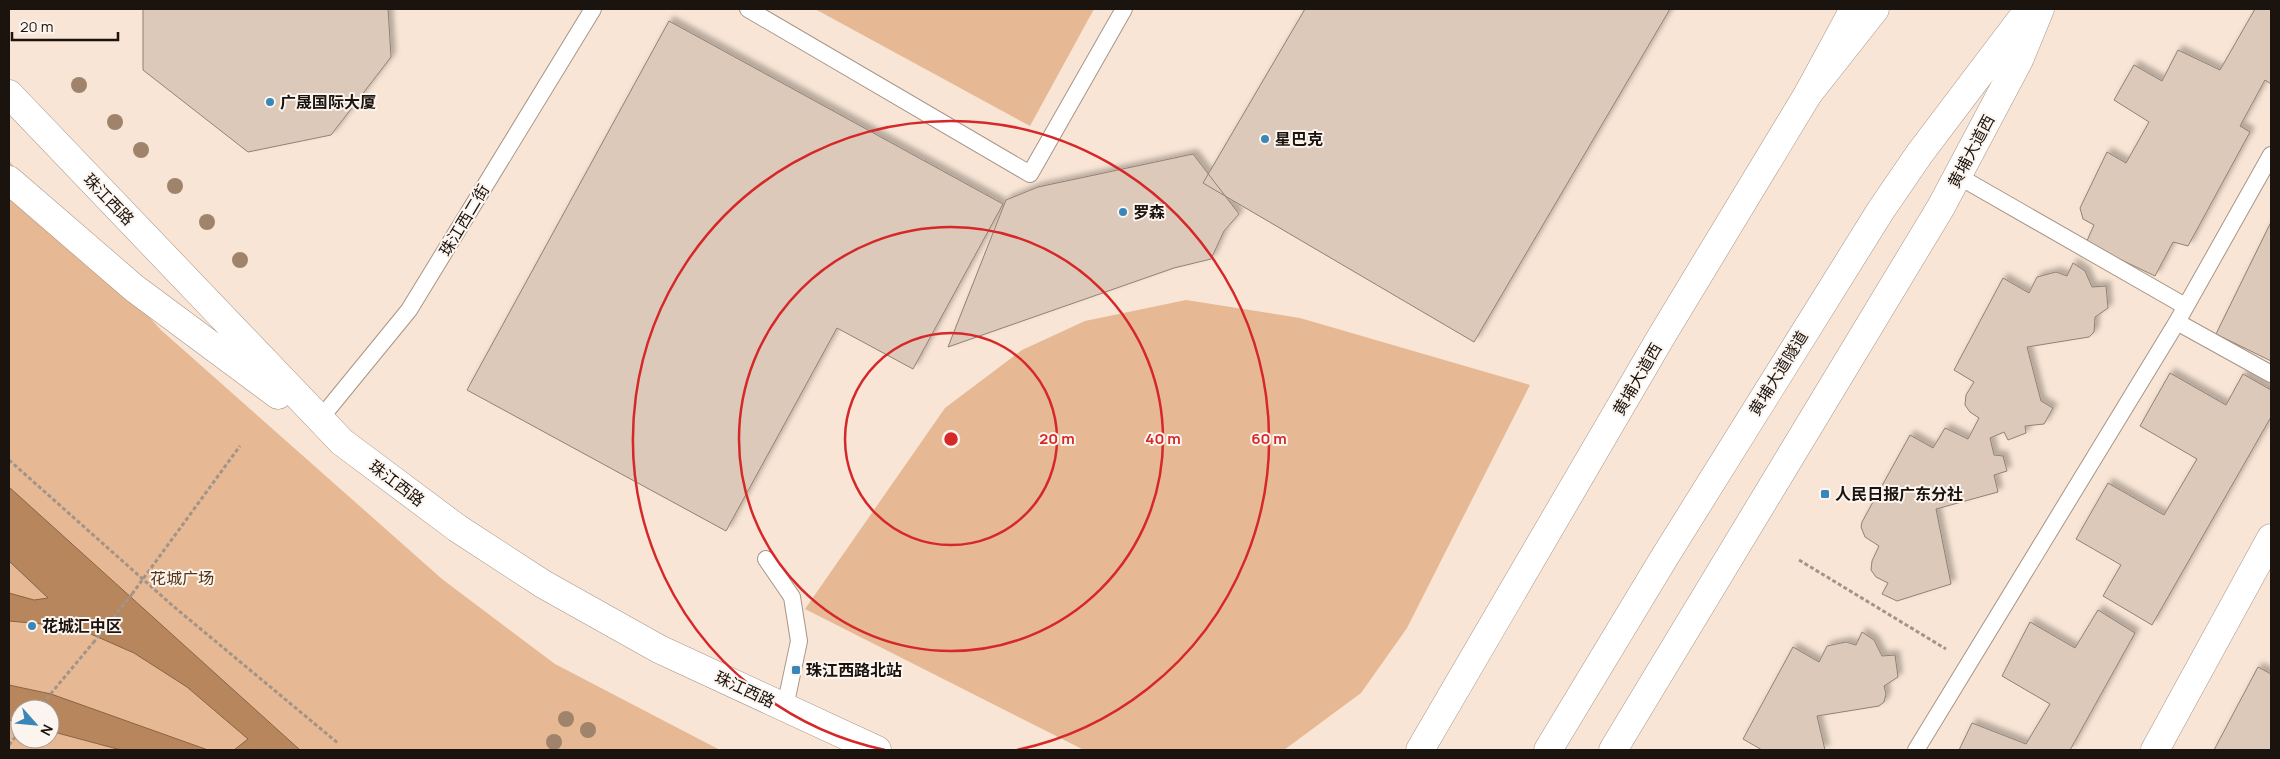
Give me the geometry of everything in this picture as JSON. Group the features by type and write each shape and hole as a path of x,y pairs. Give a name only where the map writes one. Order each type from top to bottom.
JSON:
{"main road":[{"name":"黄埔大道西","path":"1420,750 1661,337 1808,94 1854,9"},
{"path":"1808,94 1875,9"},
{"name":"黄埔大道隧道","path":"1548,750 1664,558 1881,210 1920,153 2028,9"},
{"name":"黄埔大道西","path":"1613,750 1958,176 2019,60 2040,9"},
{"name":"珠江西路","path":"9,94 342,442 457,528 543,584 658,649 876,750"},
{"path":"9,180 134,288 342,442"},
{"path":"2154,750 2271,538"},
{"path":"790,710 842,750"}],"lane":[{"name":"珠江西二街","path":"320,419 409,310 593,9"},
{"path":"748,9 1030,174 1124,9"},
{"path":"1916,750 2177,322 2271,155"},
{"path":"1958,176 2185,306"},
{"path":"2177,322 2271,374"},
{"path":"766,559 792,597 799,641 790,710"}],"path":[{"path":"46,699 144,580 240,446"},
{"path":"9,460 144,580 339,744"},
{"path":"1799,560 1969,663"}],"green space":[{"path":"815,9 1094,9 1030,126"},
{"name":"花城广场","path":"9,161 161,330 442,579 555,664 720,750 9,750"},
{"path":"1186,300 1300,318 1530,385 1407,628 1361,693 1284,750 1084,750 805,609 945,408 1022,350 1085,321"}],"shaded area":[{"path":"9,487 300,750 234,750 248,739 187,687 134,653 75,627 9,621 9,593 34,600 48,598 9,561"},
{"path":"9,685 51,694 208,750 121,750 60,734 60,699 10,699 9,720"}],"building":[{"name":"广晟国际大厦","path":"143,9 388,9 391,57 331,135 248,152 143,70"},
{"path":"1305,9 1670,9 1474,342 1203,183"},
{"path":"2255,9 2271,9 2271,84 2265,80 2240,126 2250,132 2188,246 2173,242 2155,276 2086,243 2094,225 2083,219 2080,208 2107,152 2126,163 2149,122 2114,100 2134,65 2162,81 2178,50 2220,70"},
{"path":"669,21 1003,204 913,369 837,328 726,531 467,390"},
{"path":"1193,154 1239,214 1224,231 1211,259 1174,268 948,347 1006,200 1038,187"},
{"path":"2271,222 2271,361 2216,334"},
{"path":"2073,263 2085,271 2092,287 2106,286 2108,308 2095,317 2094,332 2089,337 2027,347 2041,401 2053,408 2044,424 2025,426 2026,433 2008,440 2004,432 1990,438 1994,455 2003,456 2007,471 1994,475 1998,492 1936,509 1951,584 1897,601 1882,594 1888,583 1876,577 1871,570 1872,561 1879,546 1865,537 1861,527 1910,435 1933,448 1945,428 1968,439 1979,418 1970,412 1965,405 1966,395 1974,382 1954,370 2003,278 2029,293 2037,277 2056,272 2067,276"},
{"path":"2170,373 2226,405 2243,374 2271,390 2271,417 2152,625 2103,596 2121,565 2076,539 2108,483 2164,515 2197,459 2140,426"},
{"path":"2098,610 2135,633 2070,750 1959,750 1972,723 2026,744 2050,704 2002,676 2030,622 2075,648"},
{"path":"1862,632 1874,640 1882,656 1895,655 1898,677 1884,686 1886,694 1884,702 1879,706 1817,716 1825,750 1762,750 1743,739 1793,647 1819,662 1827,646 1846,642 1856,645"},
{"path":"2258,667 2271,674 2271,750 2214,750"}],"place":[{"name":"广晟国际大厦","path":"270,102"},
{"name":"星巴克","path":"1265,139"},
{"name":"罗森","path":"1123,212"},
{"name":"人民日报广东分社","path":"1825,494"},
{"name":"花城汇中区","path":"32,626"},
{"name":"珠江西路北站","path":"796,670"}]}
